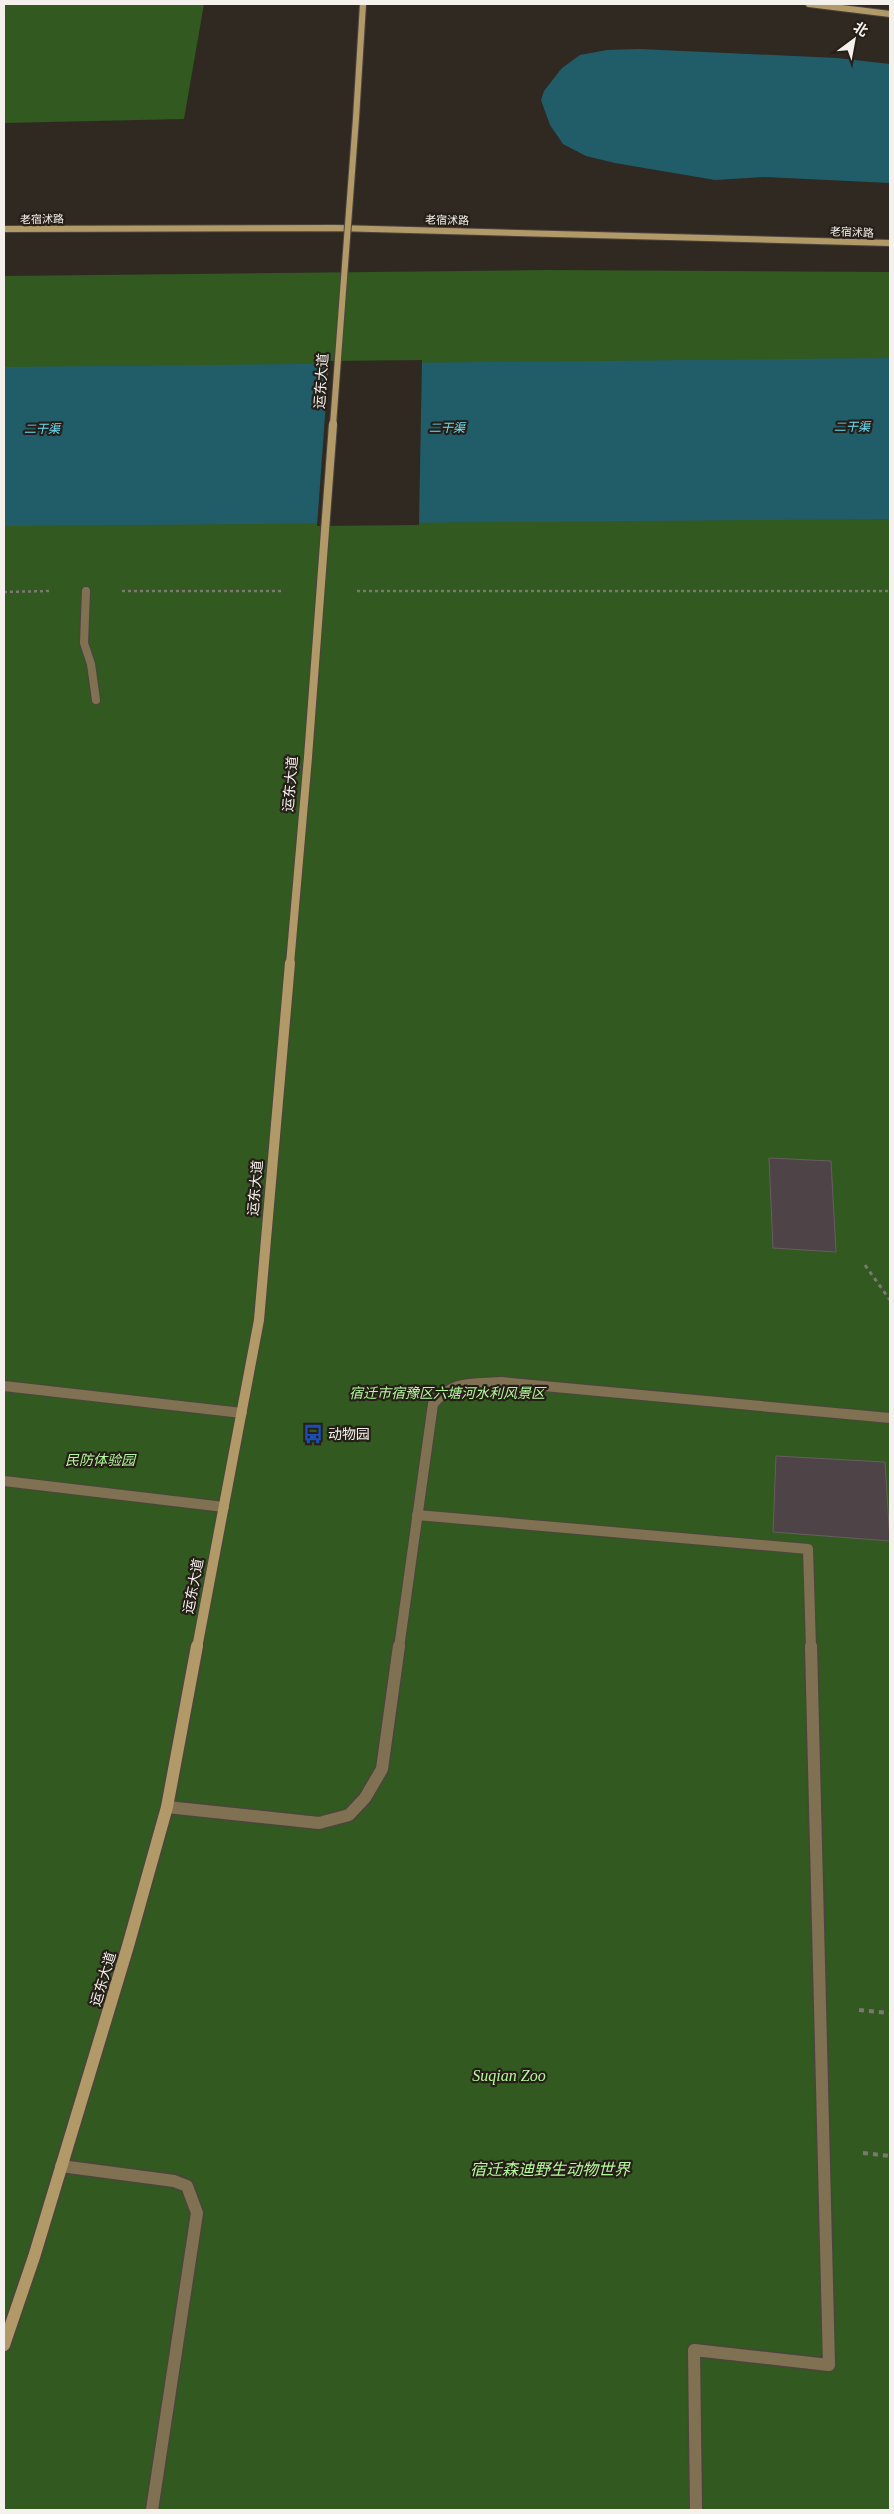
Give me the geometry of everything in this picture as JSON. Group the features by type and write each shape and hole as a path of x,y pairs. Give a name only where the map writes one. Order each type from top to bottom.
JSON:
{"main road":[{"name":"运东大道","path":"4,2345 62,2166 168,1807 259,1320 308,757 364,4"},
{"path":"809,4 890,14"},
{"name":"老宿沭路","path":"4,230 150,226 546,232 890,243"}],"lane":[{"path":"86,591 84,643 91,664 96,700"},
{"path":"168,1807 319,1823 349,1815 365,1798 382,1769 433,1404 444,1390 466,1384 500,1382 890,1418"},
{"path":"4,1386 242,1413"},
{"path":"4,1481 224,1508"},
{"path":"417,1515 808,1549 829,2365 694,2350 696,2510"},
{"path":"62,2166 174,2181 187,2186 197,2213 152,2510"}],"path":[{"path":"4,592 285,591"},
{"path":"354,591 890,591"},
{"path":"865,1265 890,1300"}],"green space":[{"path":"4,4 204,4 184,119 4,123"},
{"name":"Suqian Zoo","path":"545,270 890,272 890,2510 4,2510 4,276"}],"water":[{"path":"639,49 837,58 890,64 890,183 765,177 715,180 615,163 586,156 563,144 550,125 541,100 544,91 562,68 580,55 607,50"},
{"name":"二干渠","path":"890,358 890,519 4,526 4,367"}],"pier":[{"path":"422,360 419,525 317,526 329,361"}],"building":[{"path":"769,1158 831,1161 836,1252 773,1248"},
{"path":"776,1456 885,1462 890,1541 773,1532"}],"place":[{"name":"动物园","path":"313,1434"}],"park label":[{"name":"宿迁市宿豫区六塘河水利风景区","path":"447,1393"},
{"name":"民防体验园","path":"100,1460"},
{"name":"宿迁森迪野生动物世界","path":"550,2169"}]}
